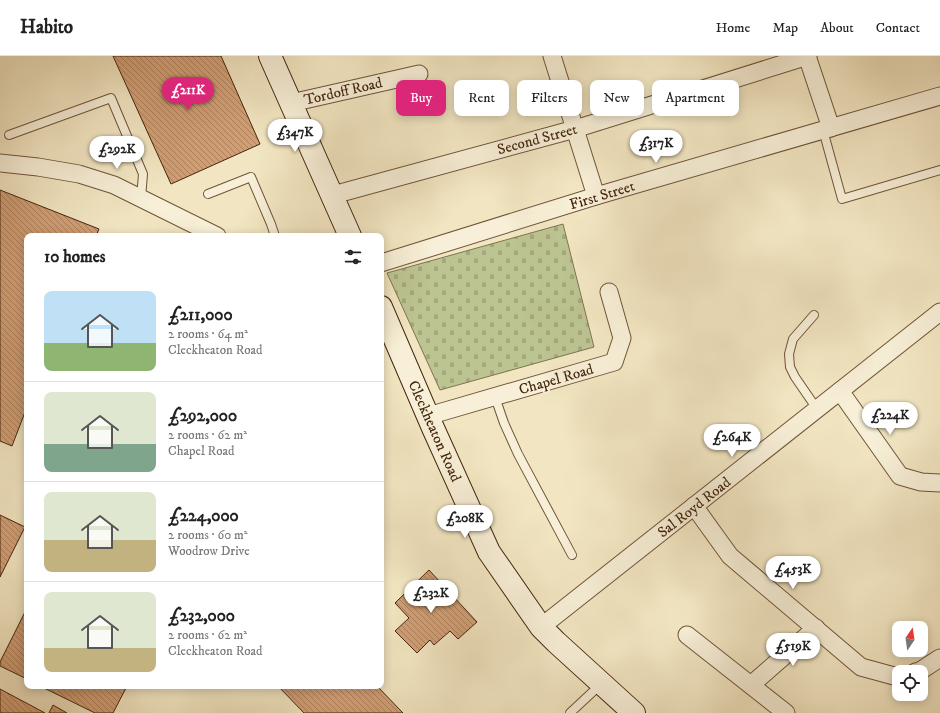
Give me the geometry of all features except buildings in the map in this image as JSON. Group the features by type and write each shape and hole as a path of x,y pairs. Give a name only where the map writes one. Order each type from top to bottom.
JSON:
{"street":[{"path":"270,56 349,233"},
{"path":"552,56 596,196"},
{"path":"807,56 827,129"},
{"name":"Second Street","path":"333,195 575,129 807,56"},
{"name":"Tordoff Road","path":"291,103 418,74"},
{"name":"First Street","path":"384,263 596,196 940,96"},
{"path":"0,163 38,167 79,174 114,184 211,233"},
{"name":"Chapel Road","path":"428,416 614,362 622,338 609,292"},
{"name":"Sal Royd Road","path":"541,627 940,312"},
{"name":"Cleckheaton Road","path":"384,314 489,552 541,627 634,713"},
{"path":"840,391 900,476 922,482 940,483"},
{"path":"694,506 730,556 861,667 892,675"},
{"path":"750,685 816,628"},
{"path":"687,635 786,713"},
{"path":"928,666 940,658"}],"lane":[{"path":"10,135 111,98 143,174 141,198"},
{"path":"827,129 842,199 940,170"},
{"path":"208,194 251,177 271,224 273,233"},
{"path":"814,315 793,339 789,354 790,367 795,377 817,409"},
{"path":"494,397 518,454 572,555"},
{"path":"570,713 601,684"}],"green space":[{"path":"563,224 594,347 440,390 387,273"}]}
